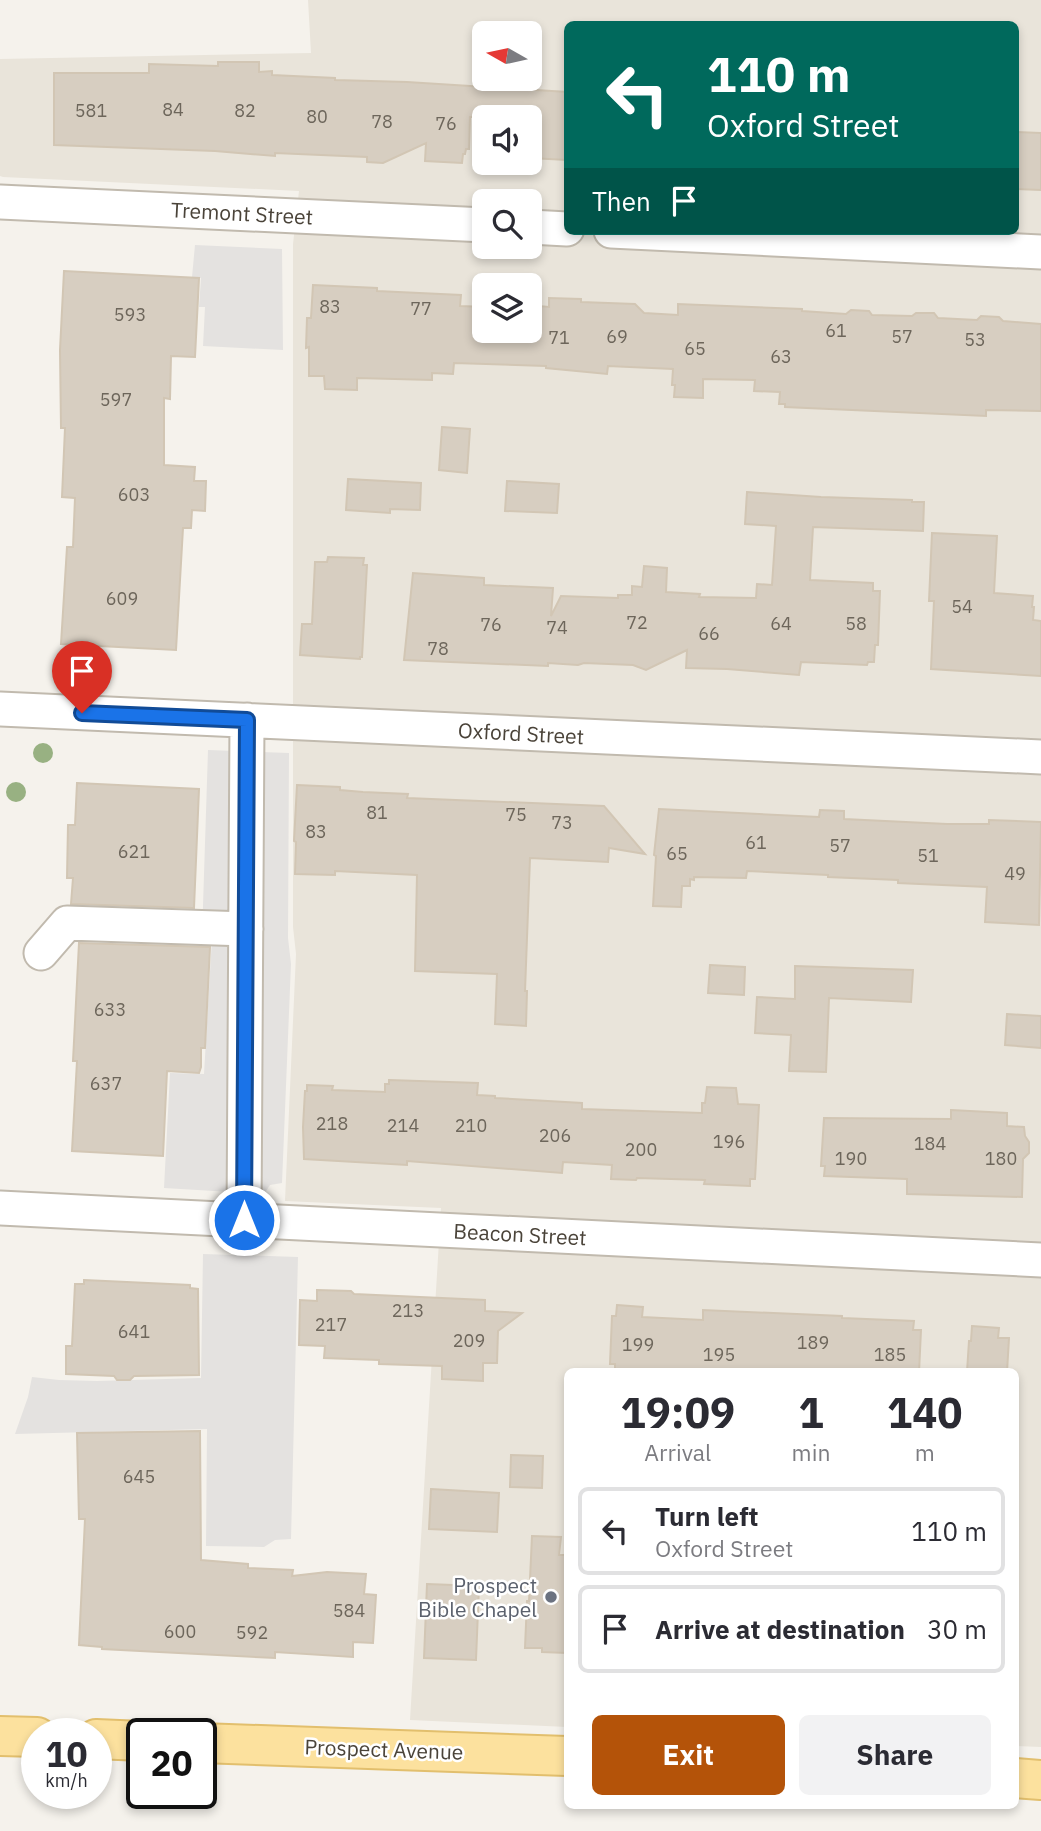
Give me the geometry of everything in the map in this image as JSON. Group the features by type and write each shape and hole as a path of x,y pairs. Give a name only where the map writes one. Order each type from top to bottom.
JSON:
{"main road":[{"path":"0,1736 21,1737"},
{"name":"Prospect Avenue","path":"217,1744 564,1756"},
{"path":"1019,1778 1041,1780"}],"street":[{"name":"Tremont Street","path":"0,202 472,224"},
{"path":"542,228 564,229"},
{"path":"693,235 1041,252"},
{"name":"Oxford Street","path":"0,709 1041,757"},
{"path":"244,1220 247,720"},
{"path":"41,953 67,923 246,929"},
{"name":"Beacon Street","path":"0,1208 1041,1260"}],"shaded area":[{"path":"308,0 1041,0 1041,1747 1019,1746 1019,1368 564,1368 564,1727 410,1720 441,1208 285,1201 296,954 293,927 293,244 299,191 0,176 0,59 311,53"},
{"path":"195,245 282,249 283,350 203,346 205,307 199,307 201,278 192,277"},
{"path":"208,750 289,753 288,938 291,964 282,1183 270,1185 264,1194 164,1188 170,1073 204,1074 212,938 202,937"},
{"path":"203,1254 298,1257 291,1539 275,1540 264,1547 206,1546 207,1429 15,1434 32,1377 97,1381 201,1378"}],"building":[{"path":"218,62 259,62 259,72 272,71 272,75 472,86 472,91 564,92 564,160 542,159 542,105 472,105 469,149 463,154 462,163 425,161 426,143 383,163 367,162 367,157 275,153 275,156 54,145 54,73 149,73 149,64 218,66"},
{"path":"1019,132 1041,133 1041,190 1019,189"},
{"path":"64,271 199,278 195,357 171,356 170,399 164,398 164,465 195,467 194,481 206,481 205,511 192,510 191,528 183,528 176,650 61,644 67,547 73,547 75,498 62,497 65,428 61,428 60,350"},
{"path":"313,285 461,295 460,306 472,306 472,343 542,343 542,306 549,307 549,298 635,304 644,313 678,315 678,304 802,309 846,314 851,310 869,311 872,315 912,316 916,313 934,313 938,318 977,320 981,316 999,317 1003,321 1041,324 1041,411 986,410 986,416 785,407 785,404 779,404 780,392 754,391 755,380 703,379 703,398 674,397 673,369 608,366 607,374 546,366 454,363 453,374 432,373 432,380 357,378 357,390 325,389 324,376 309,376 307,318 311,318"},
{"path":"442,427 470,429 467,473 439,470"},
{"path":"348,479 421,483 420,510 390,509 390,513 346,510"},
{"path":"507,481 559,484 557,513 505,511"},
{"path":"747,492 924,502 923,531 813,527 810,580 873,583 873,591 880,591 878,645 875,645 874,662 868,662 867,665 801,662 799,675 686,668 687,650 646,670 633,665 548,663 548,666 404,660 413,573 484,578 484,585 553,588 551,616 561,596 618,598 618,595 632,595 632,586 642,587 644,566 667,568 666,592 700,594 699,597 756,598 757,584 772,585 776,526 745,524"},
{"path":"932,533 997,536 994,593 1033,596 1033,620 1041,621 1041,676 931,669 934,601 929,601"},
{"path":"328,557 364,558 363,565 367,565 360,659 300,655 302,624 312,624 315,562 327,562"},
{"path":"77,783 199,789 194,908 71,904 73,878 67,878 68,825 75,825"},
{"path":"297,785 408,794 407,798 604,806 645,854 609,848 608,862 530,858 526,1026 495,1024 497,974 415,971 417,875 335,871 335,875 295,874"},
{"path":"659,809 819,817 820,810 844,811 844,819 947,824 989,824 989,820 1041,822 1039,925 985,922 987,887 747,871 746,878 694,877 694,880 690,879 690,886 682,886 681,907 653,906 654,855"},
{"path":"79,943 210,947 205,1048 201,1048 201,1067 199,1073 167,1071 163,1156 72,1151"},
{"path":"710,965 745,967 744,995 708,993"},
{"path":"795,966 913,970 911,1002 829,998 826,1072 789,1071 791,1035 755,1033 757,997 795,999"},
{"path":"1007,1014 1041,1016 1041,1048 1005,1045"},
{"path":"389,1080 478,1083 477,1095 582,1103 582,1109 702,1113 707,1087 736,1088 738,1104 759,1105 755,1179 750,1179 750,1186 704,1184 705,1180 611,1179 612,1165 563,1162 562,1173 407,1161 407,1165 304,1159 303,1127 307,1085 333,1086 332,1090 385,1092 385,1084 389,1084"},
{"path":"951,1110 1007,1113 1007,1126 1024,1127 1029,1153 1023,1159 1022,1197 907,1194 907,1179 824,1176 825,1166 821,1166 824,1118 951,1119"},
{"path":"84,1280 190,1285 190,1288 198,1289 199,1375 134,1376 130,1380 117,1380 114,1376 66,1374 66,1346 72,1346 75,1284 84,1284"},
{"path":"317,1290 485,1300 485,1311 522,1313 498,1331 497,1363 483,1363 483,1381 442,1379 442,1366 379,1364 379,1360 324,1358 325,1346 299,1345 300,1300 317,1301"},
{"path":"617,1305 643,1307 642,1317 703,1320 703,1310 914,1321 913,1330 921,1330 919,1368 615,1368 615,1364 610,1364 612,1316 616,1316"},
{"path":"972,1326 999,1328 998,1338 1009,1338 1007,1368 967,1368"},
{"path":"200,1431 201,1560 248,1564 248,1568 293,1570 292,1576 327,1572 366,1574 364,1594 376,1595 373,1643 353,1642 353,1657 275,1652 275,1658 102,1649 79,1645 85,1519 79,1519 77,1433"},
{"path":"511,1455 543,1456 542,1488 510,1487"},
{"path":"431,1489 499,1493 497,1532 429,1529"},
{"name":"Prospect Bible Chapel","path":"532,1536 561,1537 559,1555 564,1555 564,1653 542,1652 542,1648 525,1648"},
{"path":"427,1584 479,1586 476,1660 424,1658"}],"place":[{"name":"Prospect Bible Chapel","path":"551,1597"}],"route":[{"path":"82,713 247,720 244,1220"}]}
